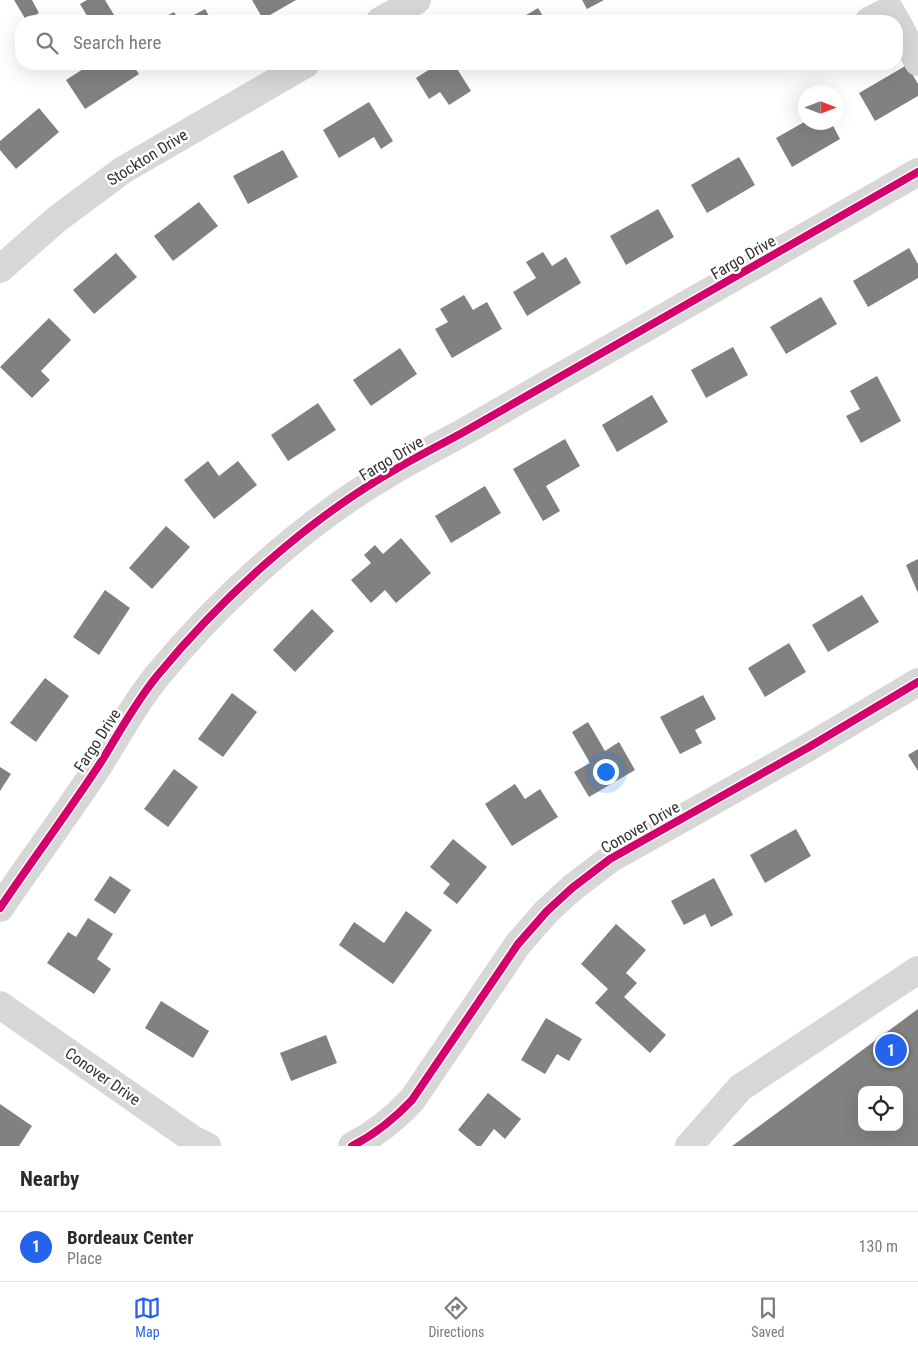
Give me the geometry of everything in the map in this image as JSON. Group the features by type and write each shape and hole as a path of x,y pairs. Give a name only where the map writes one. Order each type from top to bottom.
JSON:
{"street":[{"path":"391,15 417,0"},
{"path":"880,15 890,10 893,15"},
{"path":"903,33 918,62"},
{"name":"Stockton Drive","path":"0,269 57,219 122,170 296,70"},
{"name":"Fargo Drive","path":"0,908 101,761 122,725 156,678 190,637 227,599 277,554 326,515 395,470 918,172"},
{"name":"Conover Drive","path":"352,1146 369,1138 392,1120 412,1100 518,944 547,911 572,888 610,859 809,747 918,682"},
{"path":"689,1146 740,1088 918,970"},
{"name":"Conover Drive","path":"0,1005 194,1140 207,1146"}],"building":[{"path":"14,0 32,0 39,13 35,15 23,15"},
{"path":"87,0 105,0 114,15 86,15 80,4"},
{"path":"252,0 296,0 270,15 261,15"},
{"path":"582,0 604,0 587,9"},
{"path":"538,8 542,15 526,15"},
{"path":"205,9 208,15 194,15"},
{"path":"907,65 918,84 918,96 875,121 859,93 898,70 903,70 903,67"},
{"path":"82,70 136,70 139,74 85,109 66,80"},
{"path":"429,70 458,70 471,91 449,105 440,92 429,99 416,78"},
{"path":"369,102 393,141 381,149 374,137 339,158 323,130"},
{"path":"39,108 59,132 16,169 0,150 0,141"},
{"path":"798,126 798,130 835,130 840,139 792,167 776,138"},
{"path":"283,150 298,177 248,204 233,176"},
{"path":"739,157 755,185 707,213 691,185"},
{"path":"199,202 218,226 173,261 154,236"},
{"path":"658,209 674,237 626,265 610,236"},
{"path":"909,248 918,264 918,278 868,307 853,281"},
{"path":"543,252 552,266 566,257 581,283 527,316 513,292 536,278 526,262"},
{"path":"116,253 137,277 94,314 73,290"},
{"path":"464,295 473,310 487,302 502,329 452,358 435,329 448,322 440,309"},
{"path":"821,297 837,324 786,354 770,327"},
{"path":"49,318 71,340 41,371 50,380 32,398 0,367"},
{"path":"733,347 748,375 706,398 691,370"},
{"path":"400,348 417,374 371,406 353,380"},
{"path":"877,376 901,421 861,443 846,416 860,409 850,391"},
{"path":"652,395 668,422 617,452 602,425"},
{"path":"318,403 336,430 288,461 271,435"},
{"path":"565,439 580,466 546,486 560,511 543,521 513,469"},
{"path":"208,461 219,476 238,461 257,485 214,519 184,480"},
{"path":"485,486 501,513 451,543 435,516"},
{"path":"166,526 190,547 152,589 129,568"},
{"path":"401,538 431,573 396,603 385,590 371,603 351,580 371,563 364,555 375,545 383,554"},
{"path":"918,559 918,593 906,565"},
{"path":"105,590 130,608 99,655 73,637"},
{"path":"862,595 879,622 828,652 812,625"},
{"path":"312,609 334,631 295,672 273,650"},
{"path":"789,643 806,672 765,697 748,668"},
{"path":"45,678 69,696 36,742 10,723"},
{"path":"232,693 257,712 223,757 198,739"},
{"path":"703,695 716,719 695,730 702,743 680,754 660,717"},
{"path":"588,722 605,751 619,742 635,770 589,797 574,772 590,763 572,732"},
{"path":"918,749 918,771 908,755"},
{"path":"0,767 11,774 0,791"},
{"path":"174,769 198,787 168,827 144,809"},
{"path":"515,784 525,799 540,789 558,817 512,846 485,804"},
{"path":"796,829 811,856 765,883 750,855"},
{"path":"453,839 487,867 457,904 443,893 450,884 430,867"},
{"path":"110,876 131,890 115,914 94,900"},
{"path":"714,878 733,915 711,927 705,914 684,925 671,901"},
{"path":"406,911 432,930 393,984 339,945 354,922 384,943"},
{"path":"88,918 113,934 97,959 111,969 94,994 47,963 68,932 76,937"},
{"path":"616,924 646,950 626,973 637,983 624,997 666,1035 650,1053 595,1003 608,989 581,964"},
{"path":"161,1001 209,1031 193,1058 145,1028"},
{"path":"918,1009 918,1146 732,1146"},
{"path":"546,1018 582,1039 569,1061 557,1054 545,1074 521,1060"},
{"path":"326,1035 337,1063 291,1081 280,1053"},
{"path":"488,1093 521,1119 505,1139 494,1129 481,1146 477,1146 458,1130"},
{"path":"0,1104 32,1126 19,1146 0,1146"}],"cycle path":[{"path":"0,908 89,780 134,707 157,676 238,589 298,536 363,489 396,469 918,172"},
{"path":"352,1146 384,1126 412,1100 518,944 547,911 572,888 610,859 809,747 918,682"}],"place":[{"name":"Bordeaux Center","path":"891,1050"}]}
